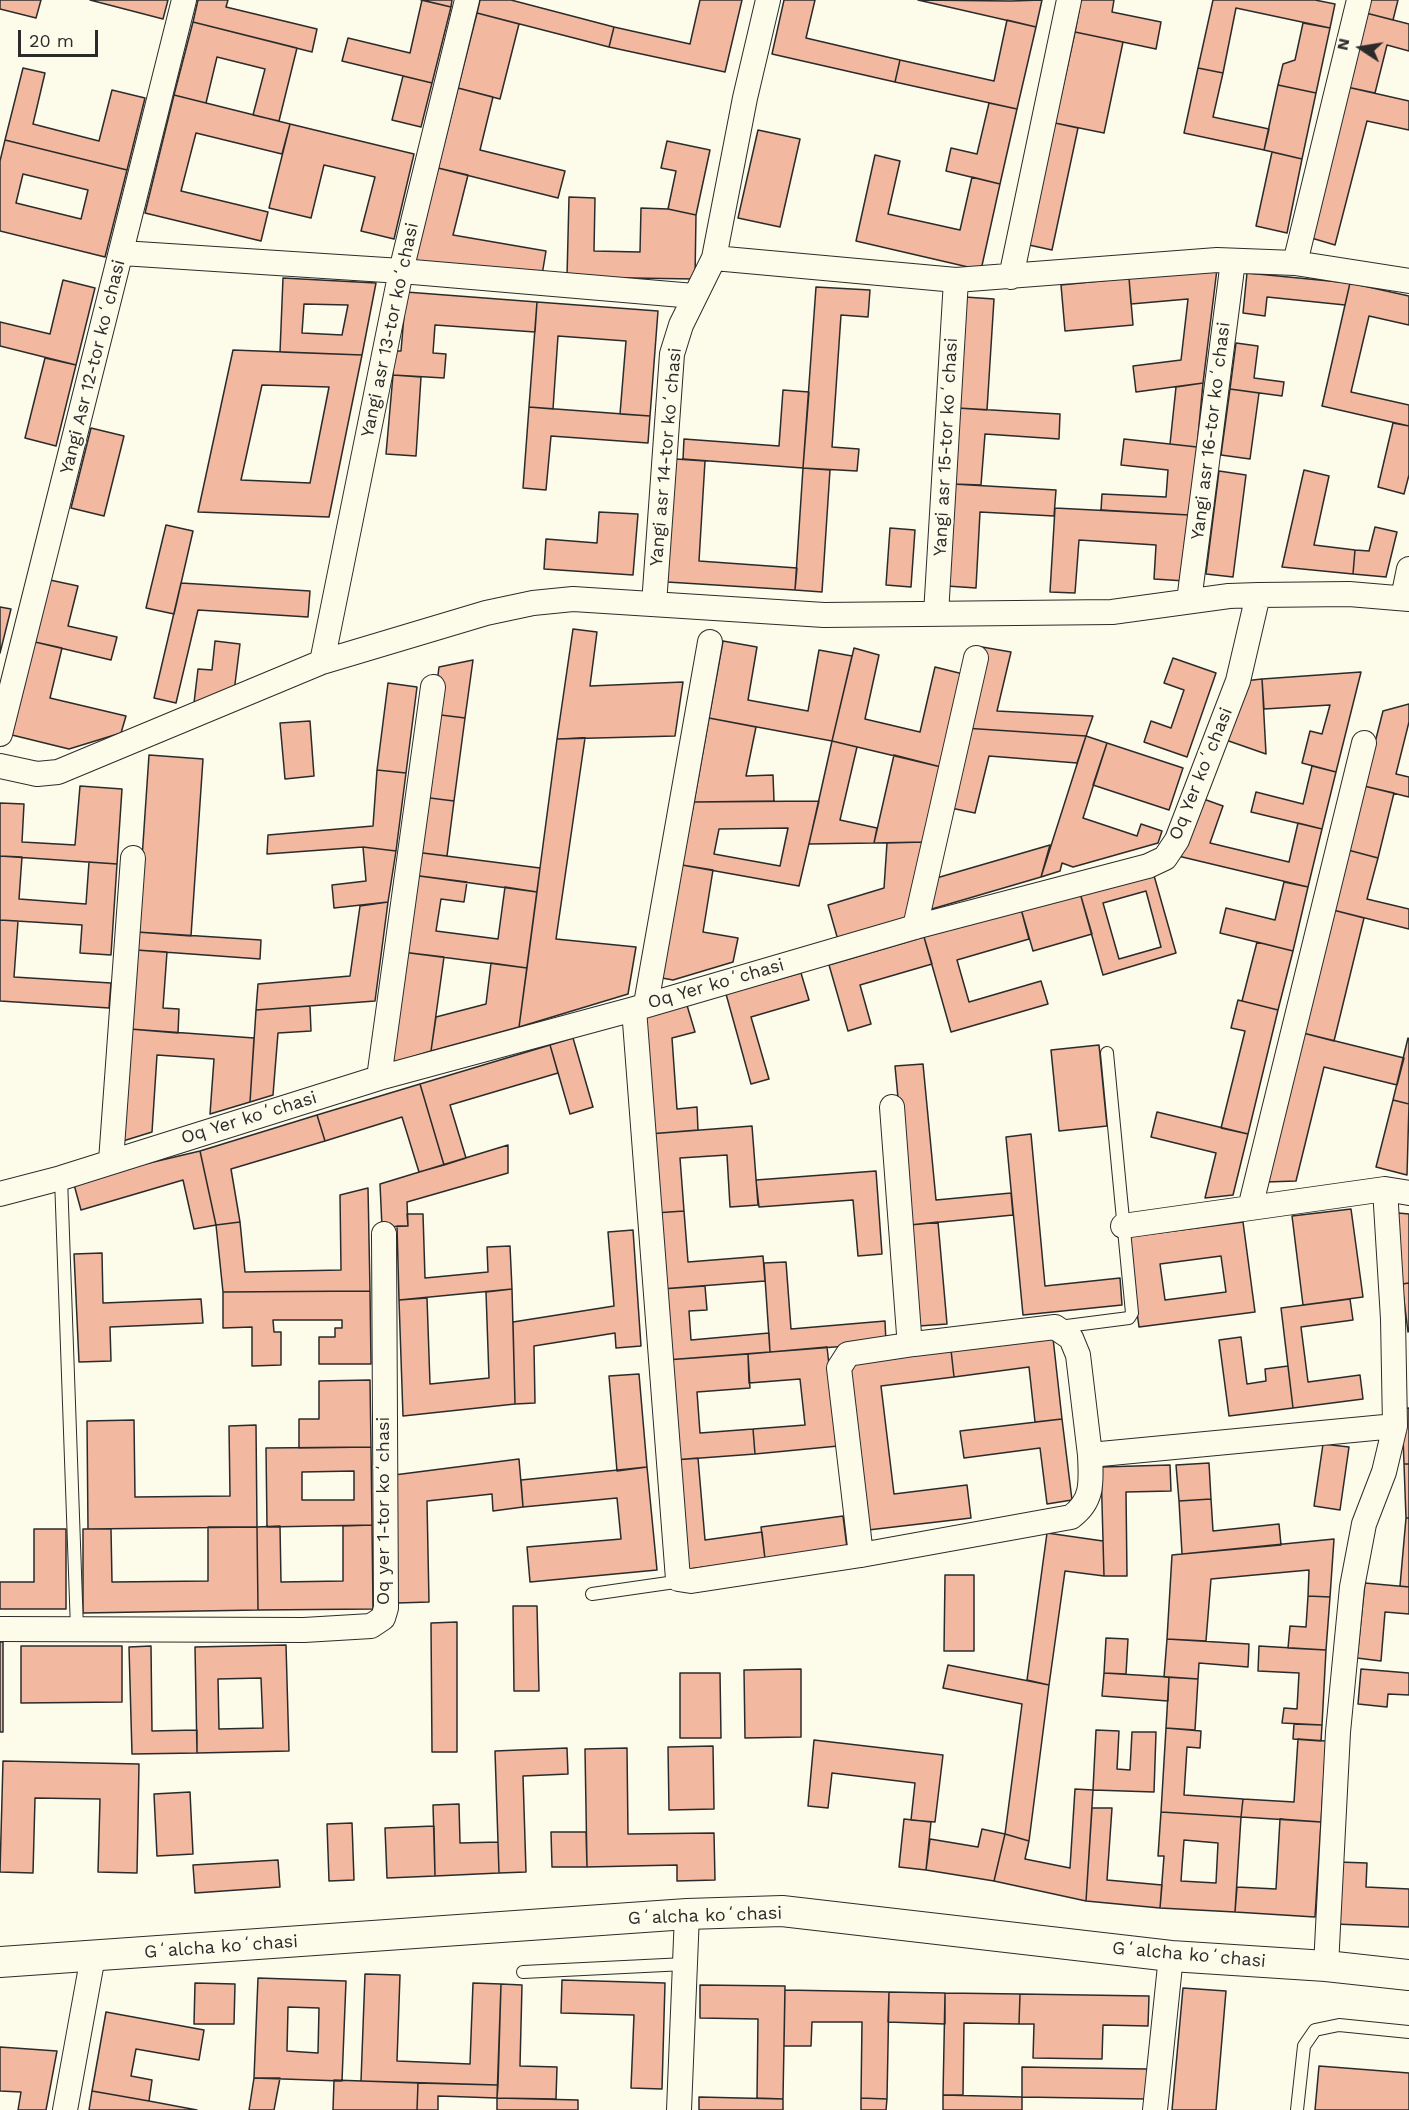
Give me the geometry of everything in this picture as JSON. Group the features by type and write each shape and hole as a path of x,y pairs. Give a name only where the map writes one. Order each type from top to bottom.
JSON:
{"street":[{"name":"Yangi Asr 12-tor koʻchasi","path":"0,734 184,0"},
{"name":"Yangi asr 13-tor koʻchasi","path":"322,662 401,271 467,0"},
{"name":"Yangi asr 14-tor koʻchasi","path":"654,604 672,354 694,296 714,258 745,98 768,0"},
{"path":"1011,277 1069,0"},
{"path":"1295,263 1359,0"},
{"path":"122,253 401,271 694,296"},
{"path":"714,258 956,280 1196,261 1295,263 1409,281"},
{"name":"Yangi asr 16-tor koʻchasi","path":"1189,601 1233,261"},
{"name":"Yangi asr 15-tor koʻchasi","path":"936,614 956,280"},
{"path":"0,766 38,774 58,772 322,662 486,613 533,603 573,599 825,615 1112,612 1189,601 1258,595 1349,594 1406,598 1409,569"},
{"name":"Oq Yer koʻchasi","path":"0,1194 61,1178 379,1078 640,1007 915,927 1149,866 1165,858 1177,840 1238,681 1258,595"},
{"path":"710,642 640,1007 676,1574 683,1581 861,1555 1071,1517 1083,1508 1089,1496 1090,1455 1078,1355 1071,1338 1055,1327 848,1354 839,1368 861,1555"},
{"path":"915,927 976,658"},
{"path":"379,1078 433,687"},
{"path":"1250,1208 1364,743"},
{"path":"111,1161 133,858"},
{"path":"892,1107 909,1335 914,1344"},
{"path":"1326,1966 1338,1732 1352,1587 1364,1524 1384,1472 1395,1426 1393,1319 1385,1189"},
{"path":"1123,1226 1385,1189 1409,1193"},
{"name":"Oq yer 1-tor koʻchasi","path":"0,1629 304,1630 371,1626 383,1617 386,1608 384,1234"},
{"path":"1090,1455 1395,1426"},
{"name":"Gʻalcha koʻchasi","path":"0,1962 687,1914 782,1911 1171,1956 1326,1966 1409,1975"},
{"path":"679,2110 687,1914"},
{"path":"65,2110 93,1956"},
{"path":"1155,2110 1171,1956"}],"lane":[{"path":"1055,1327 1129,1318 1132,1313 1107,1053"},
{"path":"61,1178 77,1629"},
{"path":"592,1594 683,1581"},
{"path":"523,1972 685,1964"},
{"path":"1297,2110 1304,2046 1315,2030 1339,2025 1409,2032"}],"building":[{"path":"0,0 41,0 36,18 0,9"},
{"path":"90,0 168,0 163,19"},
{"path":"198,0 228,0 226,7 317,29 312,52 193,22"},
{"path":"421,0 452,0 451,7"},
{"path":"422,0 451,7 432,83 342,61 348,38 410,53"},
{"path":"480,0 511,0 614,27 609,47 477,13"},
{"path":"700,0 742,0 725,72 609,47 614,27 690,44"},
{"path":"784,0 815,0 806,38 900,60 895,82 772,54"},
{"path":"918,0 1011,1 1042,0 1036,27"},
{"path":"1081,0 1114,0 1112,12 1161,22 1156,49 1075,32"},
{"path":"1213,0 1315,0 1335,4 1330,28 1236,8 1223,73 1198,68"},
{"path":"1369,0 1398,0 1393,20 1366,13"},
{"path":"477,13 519,24 500,99 458,88"},
{"path":"1366,13 1409,24 1409,51 1387,45 1375,93 1347,87"},
{"path":"1007,20 1036,27 1017,109 895,82 900,60 994,81"},
{"path":"193,22 297,48 279,121 253,115 265,69 217,57 206,103 174,95"},
{"path":"1303,23 1330,28 1316,93 1278,85 1283,64 1295,60"},
{"path":"1075,32 1123,42 1104,133 1055,123"},
{"path":"23,68 45,73 33,124 99,141 112,90 145,98 127,170 5,140"},
{"path":"1198,68 1223,73 1213,117 1269,129 1264,150 1184,133"},
{"path":"403,76 432,83 421,127 392,120"},
{"path":"1278,85 1316,93 1302,159 1264,150"},
{"path":"1347,87 1409,101 1409,130 1367,121 1335,245 1308,237"},
{"path":"458,88 493,97 480,150 565,171 558,198 438,168"},
{"path":"174,95 290,124 282,154 196,133 181,191 268,212 261,241 145,213"},
{"path":"989,103 1017,109 1000,184 946,171 951,148 977,154"},
{"path":"1055,123 1078,128 1052,250 1029,245"},
{"path":"290,124 414,154 394,239 361,231 375,177 324,165 311,218 269,208"},
{"path":"758,130 800,139 780,227 738,218"},
{"path":"5,140 127,170 105,257 0,231 0,161","holes":["23,174 88,190 81,219 16,203"]},
{"path":"667,141 710,150 696,215 668,209 676,171 661,168"},
{"path":"1272,152 1302,159 1287,233 1256,226"},
{"path":"875,155 900,161 888,214 960,230 972,177 1000,184 981,270 856,241"},
{"path":"438,168 468,175 453,235 546,251 541,281 415,260"},
{"path":"569,197 595,198 594,251 640,252 641,208 668,209 696,215 695,279 567,277"},
{"path":"1217,269 1203,383 1136,392 1133,366 1181,360 1188,299 1131,304 1129,278"},
{"path":"1247,273 1350,283 1345,305 1267,297 1265,316 1243,313"},
{"path":"283,278 376,283 362,355 280,352","holes":["304,304 348,305 342,335 302,333"]},
{"path":"1129,278 1133,325 1065,331 1061,285"},
{"path":"63,280 95,288 76,365 0,346 0,322 50,334"},
{"path":"1350,283 1409,296 1409,325 1369,316 1351,392 1409,405 1409,426 1322,406"},
{"path":"816,287 870,290 868,317 841,315 832,447 859,449 857,471 803,468"},
{"path":"406,292 537,302 535,332 435,325 433,353 446,354 444,378 393,375 394,351 401,351"},
{"path":"965,297 994,299 987,410 958,408"},
{"path":"537,302 658,311 650,416 620,414 626,341 558,336 553,409 529,407"},
{"path":"1236,343 1258,346 1254,378 1284,382 1282,396 1230,389"},
{"path":"233,350 362,355 329,517 198,512","holes":["262,385 329,387 310,483 241,480"]},
{"path":"45,358 76,365 56,446 25,438"},
{"path":"393,375 421,377 416,456 386,454"},
{"path":"1203,383 1197,447 1170,444 1176,387"},
{"path":"1230,389 1259,393 1250,459 1221,455"},
{"path":"783,390 809,392 803,468 683,459 684,439 779,446"},
{"path":"529,407 650,416 648,443 551,436 546,490 523,488"},
{"path":"958,408 1060,414 1059,439 985,434 981,485 953,484"},
{"path":"1393,423 1409,426 1409,475 1404,494 1378,487"},
{"path":"91,428 124,436 104,516 71,508"},
{"path":"1124,439 1197,447 1189,515 1101,510 1102,494 1166,497 1168,470 1121,465"},
{"path":"676,459 705,461 699,561 797,568 795,590 667,582"},
{"path":"803,468 830,470 822,592 795,590"},
{"path":"1304,470 1329,476 1314,545 1355,550 1353,574 1282,567"},
{"path":"1219,471 1246,475 1233,577 1206,574"},
{"path":"953,484 1056,490 1054,516 980,512 976,588 947,586"},
{"path":"1055,508 1189,515 1185,581 1154,579 1156,545 1079,540 1075,593 1050,592"},
{"path":"599,512 638,514 633,575 544,569 546,539 597,543"},
{"path":"166,525 193,531 174,614 146,608"},
{"path":"1375,527 1397,532 1386,577 1353,574 1355,550 1369,551"},
{"path":"890,528 915,530 911,587 886,585"},
{"path":"50,580 78,586 68,626 117,637 111,660 35,642"},
{"path":"181,583 310,591 308,617 198,610 176,703 154,698"},
{"path":"0,607 11,609 0,653"},
{"path":"573,629 597,632 590,686 683,682 675,736 557,739"},
{"path":"215,641 240,644 234,692 194,703 198,669 212,670"},
{"path":"723,641 757,647 748,700 808,711 819,650 852,656 832,741 709,718"},
{"path":"35,642 62,648 50,698 126,716 121,733 69,749 12,735"},
{"path":"982,647 1011,652 997,711 1093,716 1086,736 964,728"},
{"path":"854,648 879,655 865,719 920,732 935,667 963,674 941,767 832,741"},
{"path":"1173,658 1216,673 1187,757 1144,742 1151,721 1171,728 1184,690 1164,683"},
{"path":"473,660 465,718 433,714 439,667"},
{"path":"1361,672 1336,772 1302,763 1310,731 1322,734 1330,705 1264,709 1262,679"},
{"path":"1262,679 1266,754 1223,739 1244,681"},
{"path":"388,683 417,687 406,773 377,770"},
{"path":"1409,704 1409,722 1396,774 1409,777 1409,797 1364,786 1383,711"},
{"path":"433,714 465,718 454,801 422,797"},
{"path":"709,718 756,727 746,776 773,775 774,801 694,802"},
{"path":"310,721 314,776 285,779 280,723"},
{"path":"964,728 1086,736 1077,763 989,756 975,813 946,807"},
{"path":"1086,736 1107,743 1083,818 1137,836 1141,824 1162,831 1158,843 1073,867 1062,863 1060,871 1041,877"},
{"path":"585,738 556,939 636,947 628,994 519,1027 557,739"},
{"path":"832,741 857,747 840,820 877,828 874,843 809,844"},
{"path":"1107,743 1183,768 1169,810 1093,785"},
{"path":"149,755 203,759 191,936 137,932"},
{"path":"894,755 941,767 924,842 874,843"},
{"path":"1312,766 1336,772 1322,829 1251,812 1256,792 1303,804"},
{"path":"377,770 406,773 396,851 363,847 267,854 268,835 373,826"},
{"path":"80,786 122,789 117,864 0,856 0,803 24,804 22,842 75,845"},
{"path":"1364,786 1394,793 1378,858 1348,850"},
{"path":"422,797 454,801 447,856 415,852"},
{"path":"1198,797 1223,806 1210,843 1289,862 1298,823 1322,829 1308,887 1178,856"},
{"path":"819,801 799,886 682,865 694,802","holes":["788,828 780,866 714,854 719,829"]},
{"path":"924,842 907,919 838,940 828,905 884,888 887,843"},
{"path":"1050,845 1041,877 925,911 933,879"},
{"path":"363,847 396,851 388,902 334,908 332,885 366,881"},
{"path":"1348,850 1378,858 1367,899 1409,909 1409,929 1333,910"},
{"path":"415,852 540,868 537,892 412,875"},
{"path":"0,856 22,857 19,899 86,904 89,862 117,864 111,955 80,953 82,925 0,920"},
{"path":"682,865 713,870 703,932 738,938 733,962 673,980 662,978"},
{"path":"1153,872 1176,953 1103,975 1080,893","holes":["1146,891 1161,947 1119,959 1103,903"]},
{"path":"412,875 467,882 464,902 441,899 436,931 498,939 505,887 537,892 527,968 402,952"},
{"path":"1284,882 1308,887 1293,951 1220,933 1226,908 1275,920"},
{"path":"1080,893 1092,934 1033,951 1021,909"},
{"path":"388,902 375,1001 256,1010 258,984 350,976 360,906"},
{"path":"1021,909 1029,939 957,960 969,1002 1041,981 1048,1004 951,1032 924,937"},
{"path":"1333,910 1364,918 1334,1041 1303,1033"},
{"path":"0,920 18,921 14,977 111,983 109,1008 0,1001"},
{"path":"137,932 261,940 260,959 136,950"},
{"path":"924,937 932,964 860,985 871,1024 848,1031 829,965"},
{"path":"1257,942 1293,951 1278,1010 1242,1001"},
{"path":"136,950 167,952 163,1008 179,1009 178,1033 130,1029"},
{"path":"402,952 444,957 431,1051 386,1065"},
{"path":"491,963 527,968 519,1027 431,1051 436,1017 486,1004"},
{"path":"801,973 809,1000 751,1017 769,1079 751,1084 726,994"},
{"path":"1238,1000 1278,1010 1248,1134 1221,1128 1245,1031 1231,1028"},
{"path":"686,1002 695,1032 672,1038 677,1109 697,1107 698,1130 649,1134 640,1016"},
{"path":"310,1006 311,1031 278,1033 273,1095 250,1102 256,1010"},
{"path":"130,1029 254,1038 250,1102 210,1114 214,1059 157,1055 152,1132 123,1141"},
{"path":"1303,1033 1404,1058 1397,1085 1324,1067 1296,1181 1266,1182"},
{"path":"573,1038 593,1107 570,1114 550,1045"},
{"path":"1409,1039 1409,1104 1393,1100"},
{"path":"550,1045 558,1073 450,1105 466,1158 444,1165 420,1084"},
{"path":"1099,1045 1107,1126 1059,1131 1051,1050"},
{"path":"923,1064 936,1200 1011,1193 1013,1215 910,1225 895,1066"},
{"path":"420,1084 444,1165 419,1172 402,1117 325,1141 317,1115"},
{"path":"1393,1100 1409,1104 1407,1175 1376,1167"},
{"path":"1157,1112 1248,1134 1233,1195 1205,1198 1216,1153 1151,1137"},
{"path":"317,1115 325,1141 231,1169 240,1222 216,1225 200,1151"},
{"path":"752,1126 758,1205 730,1207 727,1155 680,1158 684,1211 655,1213 649,1134"},
{"path":"1031,1134 1045,1286 1120,1278 1122,1305 1023,1315 1006,1137"},
{"path":"508,1145 508,1173 407,1202 408,1226 382,1227 380,1184"},
{"path":"200,1151 216,1225 194,1229 183,1180 81,1210 73,1181"},
{"path":"876,1171 882,1254 858,1256 853,1200 759,1207 756,1180"},
{"path":"368,1188 370,1291 223,1292 216,1225 240,1222 245,1272 341,1270 340,1195"},
{"path":"1351,1209 1363,1297 1303,1305 1292,1216"},
{"path":"684,1211 688,1262 763,1256 765,1281 661,1289 655,1213"},
{"path":"1398,1213 1409,1214 1409,1283 1402,1284"},
{"path":"407,1214 423,1214 425,1278 488,1272 487,1247 510,1246 512,1289 399,1300 397,1226 408,1226"},
{"path":"938,1222 947,1324 919,1326 910,1225"},
{"path":"1243,1222 1255,1312 1139,1327 1127,1237","holes":["1221,1256 1226,1292 1165,1300 1160,1264"]},
{"path":"633,1230 641,1346 616,1348 615,1333 534,1346 535,1403 515,1404 513,1322 614,1306 608,1232"},
{"path":"102,1253 103,1303 201,1299 203,1323 110,1327 111,1361 79,1362 74,1254"},
{"path":"786,1262 791,1329 885,1321 886,1343 770,1352 764,1263"},
{"path":"1409,1283 1409,1331 1408,1332 1402,1284"},
{"path":"705,1286 707,1310 689,1311 691,1340 769,1333 770,1352 666,1360 661,1289"},
{"path":"512,1289 515,1404 403,1416 399,1300 427,1298 430,1384 489,1378 486,1292"},
{"path":"370,1291 371,1364 319,1364 319,1337 335,1337 335,1328 342,1328 342,1320 273,1320 274,1332 281,1332 281,1365 252,1366 252,1327 223,1328 223,1292"},
{"path":"1350,1299 1353,1320 1301,1327 1308,1382 1360,1375 1363,1399 1293,1408 1281,1308"},
{"path":"1241,1337 1247,1384 1266,1381 1265,1369 1288,1366 1293,1408 1229,1416 1219,1340"},
{"path":"1053,1338 1062,1419 1035,1422 1029,1367 954,1377 951,1350"},
{"path":"827,1347 838,1446 755,1454 753,1429 805,1425 800,1379 749,1383 748,1354"},
{"path":"951,1350 954,1377 881,1386 894,1494 967,1485 971,1518 868,1530 848,1363"},
{"path":"748,1354 750,1388 697,1392 700,1433 753,1429 755,1454 674,1460 666,1360"},
{"path":"639,1374 647,1467 617,1471 609,1376"},
{"path":"370,1380 371,1447 299,1448 299,1419 319,1419 319,1381"},
{"path":"1409,1408 1409,1464 1404,1464 1402,1409"},
{"path":"1062,1419 1072,1500 1047,1504 1040,1448 964,1458 960,1431"},
{"path":"134,1420 135,1497 230,1496 229,1426 256,1425 257,1527 88,1529 87,1421"},
{"path":"1323,1444 1349,1447 1340,1510 1314,1506"},
{"path":"371,1447 372,1525 267,1527 266,1448","holes":["354,1471 354,1500 302,1500 302,1472"]},
{"path":"698,1458 705,1540 762,1532 765,1559 682,1570 674,1460"},
{"path":"519,1459 523,1507 493,1511 492,1494 427,1501 429,1602 397,1603 394,1475"},
{"path":"1209,1463 1211,1499 1179,1501 1176,1465"},
{"path":"1404,1464 1409,1464 1409,1518 1406,1518"},
{"path":"1170,1465 1171,1491 1126,1492 1127,1576 1104,1576 1101,1467"},
{"path":"647,1467 657,1570 530,1582 527,1547 621,1539 617,1498 523,1507 521,1480"},
{"path":"1211,1499 1213,1531 1279,1524 1281,1545 1182,1554 1179,1501"},
{"path":"843,1516 847,1548 765,1559 761,1527"},
{"path":"1406,1518 1409,1518 1409,1587 1400,1586"},
{"path":"372,1525 373,1609 258,1610 257,1527 280,1526 281,1582 343,1581 343,1526"},
{"path":"208,1527 257,1527 258,1610 83,1613 83,1529 111,1529 112,1582 208,1581"},
{"path":"34,1529 66,1529 66,1609 0,1609 0,1582 34,1582"},
{"path":"1047,1533 1103,1541 1104,1576 1065,1571 1049,1685 1027,1680"},
{"path":"1334,1539 1330,1597 1308,1596 1309,1570 1211,1579 1206,1641 1167,1639 1172,1555"},
{"path":"945,1575 974,1575 974,1651 944,1651"},
{"path":"1365,1583 1409,1587 1409,1614 1385,1612 1381,1661 1357,1658"},
{"path":"1308,1596 1330,1597 1326,1650 1288,1648 1290,1626 1306,1627"},
{"path":"513,1606 537,1606 539,1691 514,1691"},
{"path":"457,1622 457,1752 432,1752 431,1623"},
{"path":"1106,1638 1128,1639 1126,1674 1104,1673"},
{"path":"1167,1639 1249,1644 1248,1667 1199,1663 1198,1679 1164,1677"},
{"path":"0,1642 3,1642 3,1732 0,1732"},
{"path":"286,1645 289,1751 197,1753 195,1647","holes":["261,1678 263,1728 219,1729 218,1679"]},
{"path":"21,1646 122,1646 122,1702 21,1703"},
{"path":"151,1646 152,1731 197,1730 197,1753 132,1754 129,1647"},
{"path":"1259,1646 1326,1650 1322,1725 1282,1723 1284,1708 1297,1709 1299,1673 1258,1671"},
{"path":"948,1665 1049,1685 1029,1841 1005,1834 1022,1704 943,1688"},
{"path":"801,1669 801,1737 745,1738 744,1670"},
{"path":"1361,1669 1409,1673 1409,1695 1388,1694 1387,1707 1358,1704"},
{"path":"680,1673 720,1673 721,1738 680,1738"},
{"path":"1104,1673 1169,1677 1168,1701 1102,1696"},
{"path":"1169,1677 1198,1679 1195,1730 1166,1728"},
{"path":"1294,1724 1322,1725 1321,1741 1293,1739"},
{"path":"1166,1728 1201,1731 1200,1748 1187,1747 1184,1795 1243,1799 1241,1817 1161,1812"},
{"path":"1096,1730 1119,1731 1117,1769 1130,1770 1132,1732 1156,1732 1154,1792 1093,1790"},
{"path":"1298,1739 1326,1741 1321,1822 1241,1817 1243,1799 1294,1802"},
{"path":"814,1740 943,1755 935,1822 911,1820 915,1783 832,1773 828,1808 808,1806"},
{"path":"713,1746 714,1809 669,1810 668,1747"},
{"path":"567,1748 568,1774 523,1776 526,1872 499,1873 495,1751"},
{"path":"627,1748 628,1834 714,1833 715,1880 677,1881 677,1865 587,1867 585,1749"},
{"path":"3,1761 139,1764 137,1873 98,1872 100,1799 35,1798 33,1873 0,1872"},
{"path":"1075,1789 1093,1790 1086,1901 994,1881 1005,1834 1029,1841 1025,1859 1070,1868"},
{"path":"190,1792 193,1854 157,1856 154,1794"},
{"path":"459,1804 460,1843 498,1842 499,1873 435,1876 433,1805"},
{"path":"1092,1808 1112,1808 1107,1880 1162,1885 1160,1908 1086,1901"},
{"path":"1161,1812 1241,1817 1235,1912 1160,1908 1164,1856 1158,1856","holes":["1184,1840 1218,1843 1216,1883 1181,1881"]},
{"path":"904,1819 931,1822 926,1870 899,1867"},
{"path":"1280,1819 1321,1822 1315,1917 1235,1912 1237,1887 1276,1889"},
{"path":"352,1823 354,1880 329,1881 327,1824"},
{"path":"434,1826 435,1876 387,1878 385,1828"},
{"path":"982,1829 1005,1834 994,1881 926,1870 930,1839 978,1847"},
{"path":"551,1832 586,1832 587,1867 552,1867"},
{"path":"278,1860 280,1887 195,1893 193,1865"},
{"path":"1338,1862 1367,1863 1366,1887 1409,1889 1409,1927 1335,1924"},
{"path":"365,1974 400,1975 397,2061 470,2064 473,1983 501,1984 498,2085 361,2081"},
{"path":"258,1978 346,1981 342,2081 254,2078","holes":["288,2007 319,2008 318,2053 287,2051"]},
{"path":"562,1980 665,1983 662,2089 631,2088 634,2015 561,2013"},
{"path":"195,1983 235,1984 234,2024 194,2024"},
{"path":"501,1984 522,1985 520,2066 557,2067 556,2099 497,2098"},
{"path":"700,1985 785,1986 783,2099 757,2098 758,2019 700,2018"},
{"path":"1183,1988 1226,1991 1216,2110 1172,2110"},
{"path":"785,1990 889,1992 887,2099 861,2098 862,2022 812,2022 811,2046 784,2046"},
{"path":"889,1992 945,1993 945,2024 888,2022"},
{"path":"945,1993 1020,1994 1019,2024 964,2023 963,2095 943,2095"},
{"path":"1020,1994 1149,1996 1148,2026 1103,2025 1102,2059 1033,2058 1034,2024 1019,2024"},
{"path":"106,2012 204,2030 199,2060 136,2049 131,2076 152,2080 149,2101 92,2091"},
{"path":"0,2047 57,2051 46,2110 18,2110 21,2092 0,2091"},
{"path":"1319,2066 1409,2073 1409,2110 1315,2110"},
{"path":"1022,2067 1147,2069 1147,2099 1022,2097"},
{"path":"254,2078 280,2078 274,2110 249,2110"},
{"path":"334,2080 418,2083 417,2110 333,2110"},
{"path":"418,2083 498,2085 497,2098 438,2096 438,2110 417,2110"},
{"path":"92,2091 149,2101 197,2110 89,2110"},
{"path":"943,2095 1022,2097 1022,2110 943,2110"},
{"path":"699,2097 783,2099 783,2110 699,2110"},
{"path":"497,2098 578,2100 578,2110 497,2110"},
{"path":"861,2098 887,2099 886,2110 861,2110"}]}
